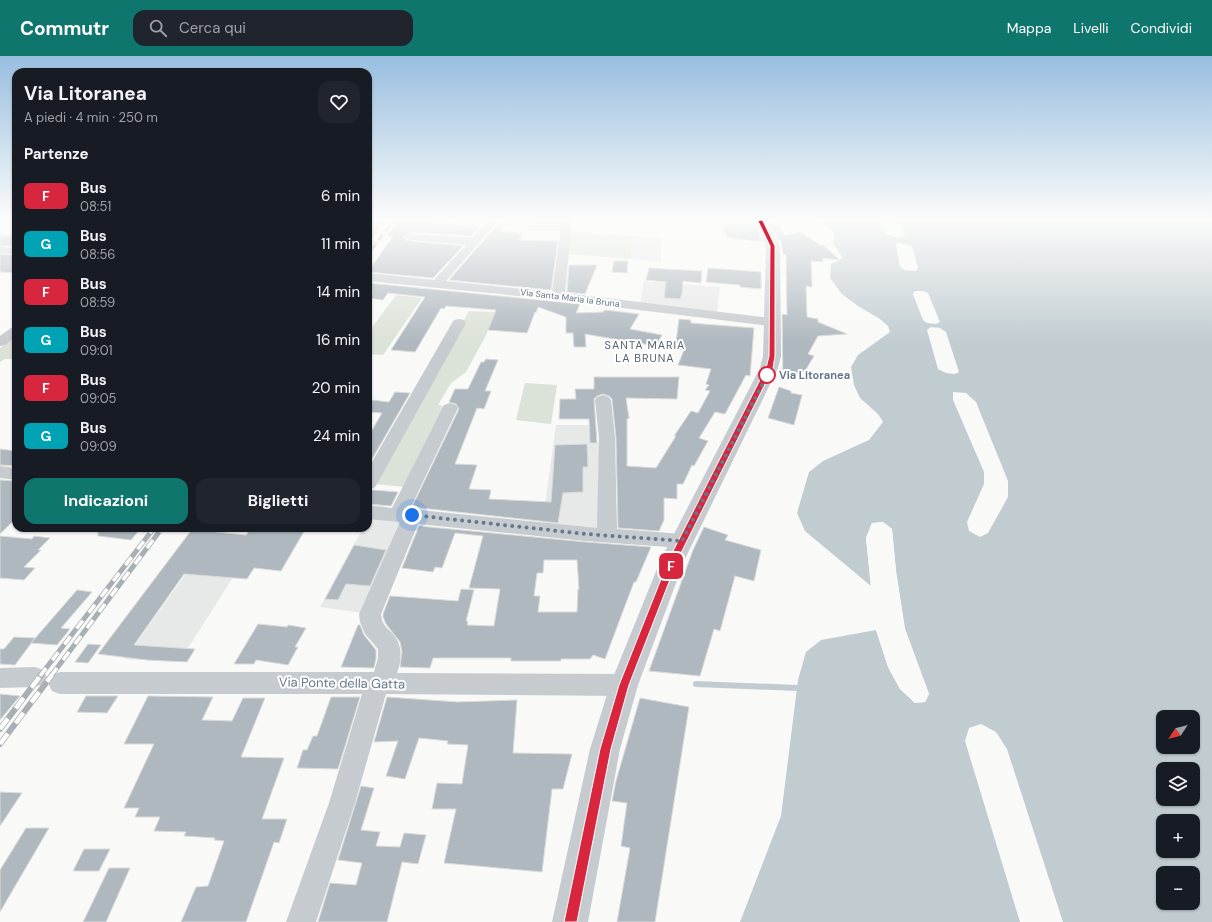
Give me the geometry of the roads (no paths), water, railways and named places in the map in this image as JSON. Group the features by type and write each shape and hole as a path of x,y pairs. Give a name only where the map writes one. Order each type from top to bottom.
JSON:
{"street":[{"path":"438,283 457,261"},
{"path":"558,296 562,261"},
{"path":"570,922 605,749 624,685 650,616 682,541 766,377 772,356 771,322 773,261"},
{"name":"Via Santa Maria la Bruna","path":"372,277 558,296 771,322"},
{"path":"372,477 459,323"},
{"path":"0,342 12,334"},
{"path":"603,400 607,438 607,535"},
{"path":"301,922 342,803 379,683 390,655 389,644 373,629 370,614 405,515 450,408"},
{"path":"0,472 12,474"},
{"path":"372,512 586,534 682,541"},
{"path":"0,678 35,677"},
{"name":"Via Ponte della Gatta","path":"60,683 252,682 624,685"}],"waterway":[{"path":"696,684 797,688"}],"railway":[{"path":"40,676 151,532"},
{"path":"51,676 159,532"},
{"path":"0,729 41,675"},
{"path":"0,744 52,675"}],"place":[{"name":"Via Litoranea","path":"767,375"}],"district":[{"name":"SANTA MARIA LA BRUNA","path":"645,351"}]}
